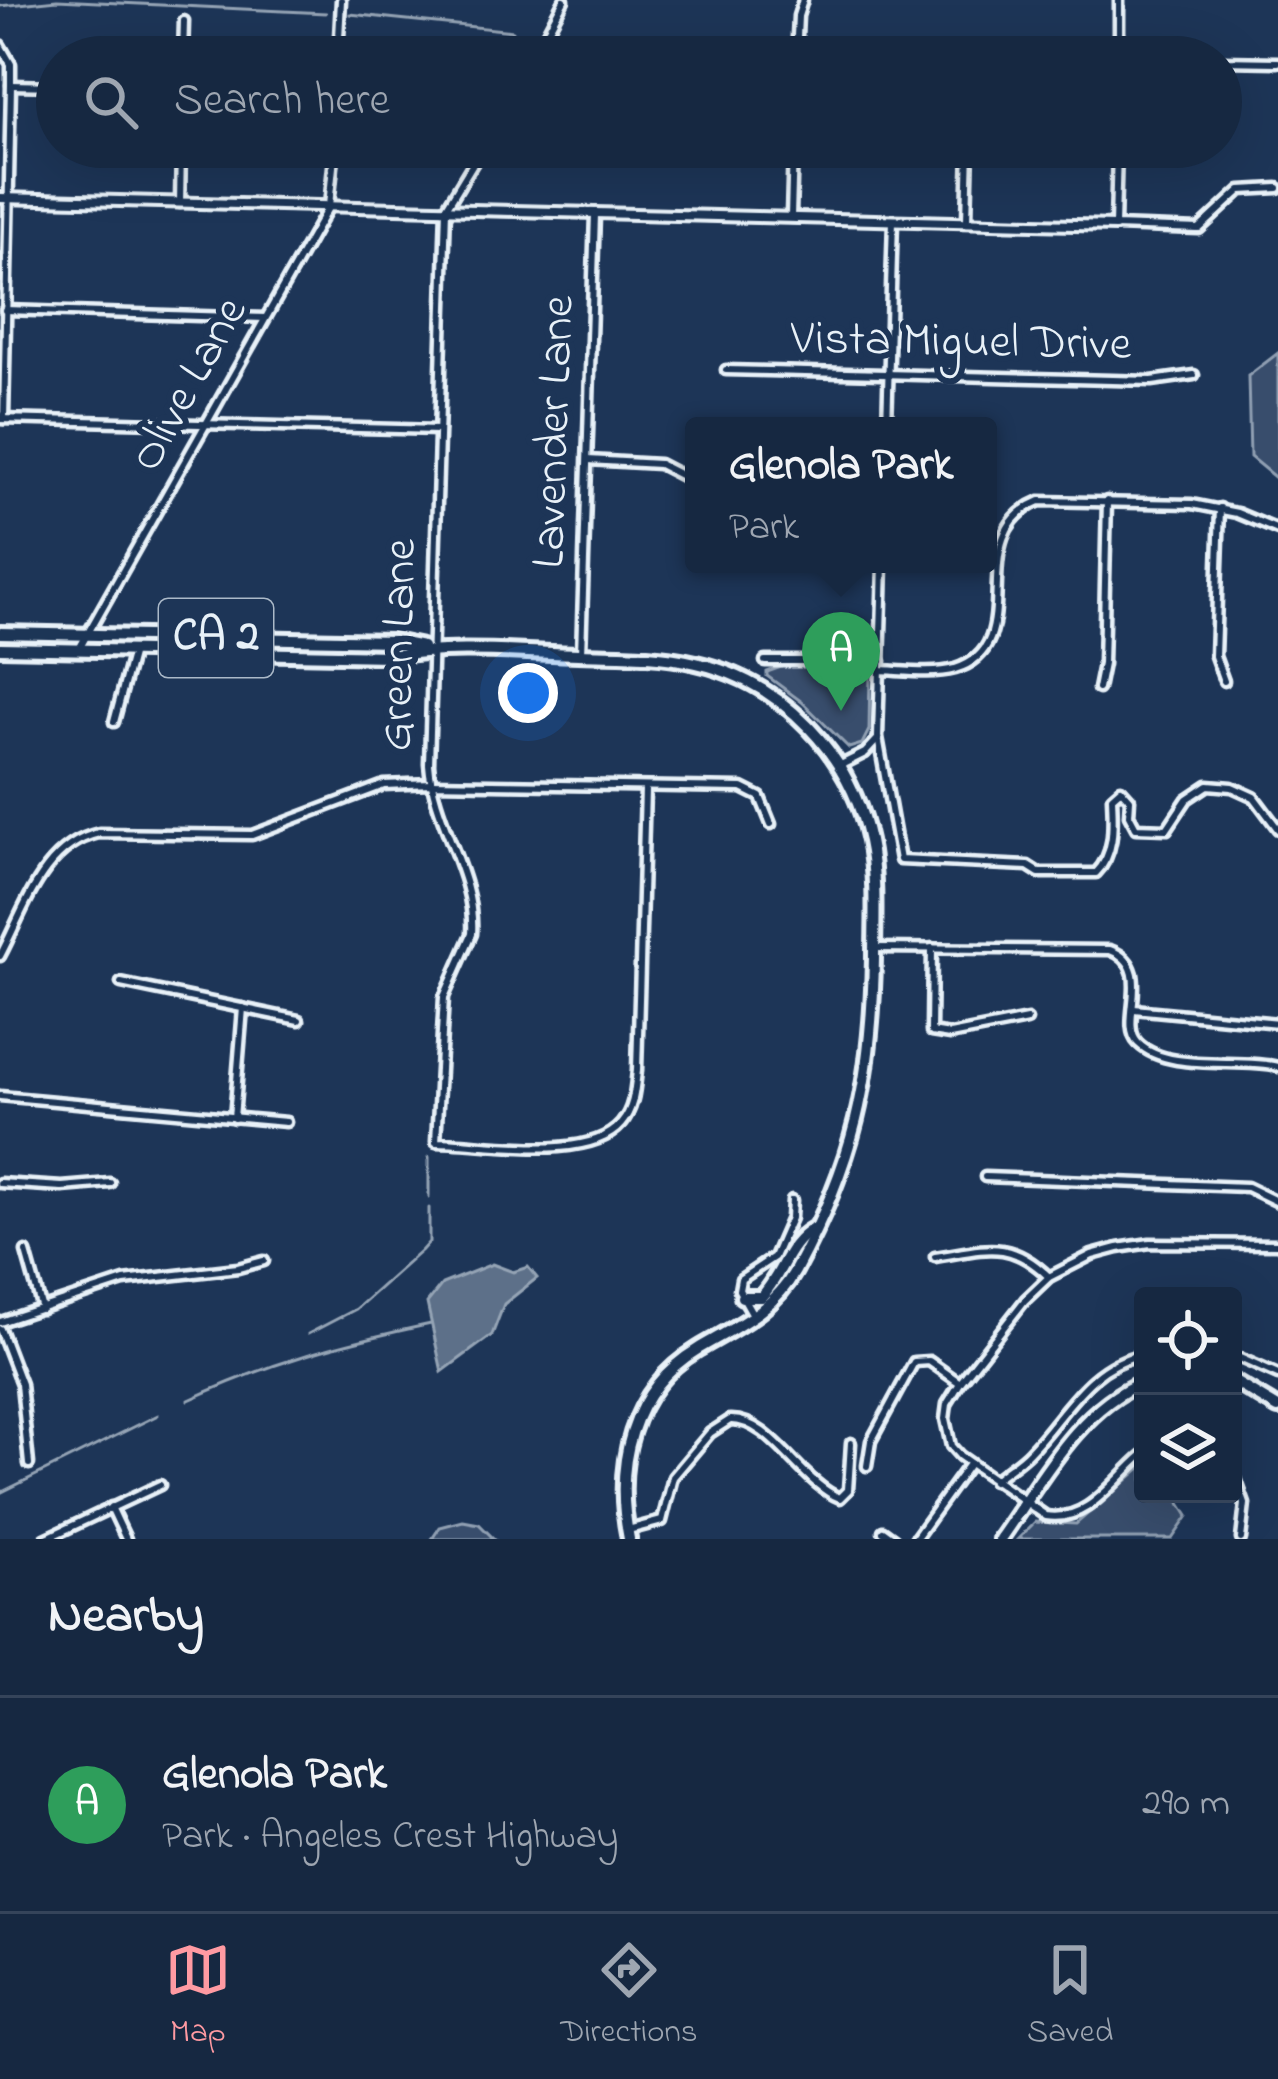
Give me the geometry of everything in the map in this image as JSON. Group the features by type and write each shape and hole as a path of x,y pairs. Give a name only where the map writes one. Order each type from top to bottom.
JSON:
{"main road":[{"name":"CA 2","path":"0,633 393,641 431,650"},
{"name":"CA 2","path":"0,648 388,656 431,650 675,659 748,681 800,716 839,766 870,844 874,948 867,1072 858,1122 815,1228 783,1290 754,1316 685,1358 646,1400 623,1463 628,1535"},
{"path":"742,1297 761,1297 797,1238 815,1228"},
{"path":"1242,1386 1278,1408"},
{"path":"1000,1539 1086,1421 1134,1387"}],"street":[{"path":"339,36 341,0"},
{"path":"545,36 564,0"},
{"path":"797,36 803,0"},
{"path":"1119,0 1119,36"},
{"path":"184,22 184,36"},
{"path":"0,45 11,64 4,198 2,419 439,430"},
{"path":"1242,61 1278,62"},
{"path":"11,85 36,86"},
{"path":"180,202 181,168"},
{"name":"Olive Lane","path":"79,649 329,206 333,168"},
{"name":"Green Lane","path":"470,168 446,208 430,783 464,882 472,934 444,997 436,1142 568,1145 610,1135 624,1121 635,1092 645,789"},
{"path":"791,216 792,168"},
{"path":"967,220 968,168"},
{"path":"1115,226 1116,168"},
{"path":"4,198 1199,229 1241,190 1278,188"},
{"name":"Lavender Lane","path":"581,654 595,212"},
{"path":"887,417 893,218"},
{"path":"5,310 266,318"},
{"name":"Vista Miguel Drive","path":"726,370 1152,381 1194,375"},
{"path":"588,460 659,464 685,477"},
{"path":"765,661 950,670 973,659 994,630 998,556 1009,522 1040,501 1220,508 1278,530"},
{"path":"1098,689 1107,502"},
{"path":"1220,508 1215,656 1224,681"},
{"path":"883,573 878,737 897,857 1028,866 1040,873 1096,873 1114,833 1112,797 1120,789 1130,799 1129,815 1136,828 1167,829 1187,799 1208,785 1232,787 1254,797 1278,830"},
{"path":"114,722 134,650"},
{"path":"839,766 865,753 878,737"},
{"path":"0,956 50,861 78,838 99,833 252,835 384,785 430,783 754,790 771,824"},
{"path":"874,948 1110,950 1129,961 1133,1032 1138,1043 1167,1057 1215,1063 1243,1060 1278,1067"},
{"path":"932,948 932,1032 950,1035 1027,1020"},
{"path":"121,983 299,1020"},
{"path":"234,1118 244,1007"},
{"path":"1134,1009 1278,1023"},
{"path":"0,1096 286,1122"},
{"path":"986,1177 1258,1191 1278,1202"},
{"path":"0,1183 62,1187 110,1183"},
{"path":"754,1316 739,1285 745,1273 767,1265 774,1257 791,1218 792,1200"},
{"path":"1134,1463 1075,1516 1046,1516 969,1464 951,1446 947,1404 1025,1300 1049,1277 1092,1255 1150,1243 1278,1244"},
{"path":"935,1257 1006,1249 1021,1254 1049,1277"},
{"path":"26,1252 42,1309"},
{"path":"29,1464 21,1384 0,1325 124,1281 264,1261"},
{"path":"993,1481 1029,1452 1077,1392 1114,1365 1134,1357"},
{"path":"1242,1358 1278,1376"},
{"path":"867,1466 872,1442 914,1361 920,1359 960,1383"},
{"path":"628,1535 662,1521 673,1478 710,1432 730,1420 751,1423 815,1485 840,1498 847,1494 850,1442"},
{"path":"915,1539 969,1464"},
{"path":"45,1539 160,1485"},
{"path":"1241,1539 1242,1496"},
{"path":"111,1507 126,1539"},
{"path":"884,1531 894,1539"}],"shaded area":[{"path":"1278,353 1278,480 1250,457 1248,376"},
{"path":"795,662 858,664 870,670 869,730 862,744 849,748 767,676"},
{"path":"492,1264 513,1272 528,1267 537,1278 504,1304 492,1335 442,1372 427,1303 442,1284"},
{"path":"1134,1474 1134,1503 1180,1503 1188,1516 1172,1539 1018,1539 1035,1522 1076,1524"},
{"path":"463,1521 479,1524 494,1539 432,1539 440,1527"}],"waterway":[{"path":"0,6 57,0 326,13"},
{"path":"350,14 513,31"},
{"path":"566,35 573,36"},
{"path":"1242,66 1278,67"},
{"path":"429,1157 429,1197"},
{"path":"308,1334 356,1309 421,1251 429,1242 429,1208"},
{"path":"189,1400 308,1355 431,1324"},
{"path":"0,1493 158,1415"}],"place":[{"name":"Glenola Park","path":"841,711"}]}
